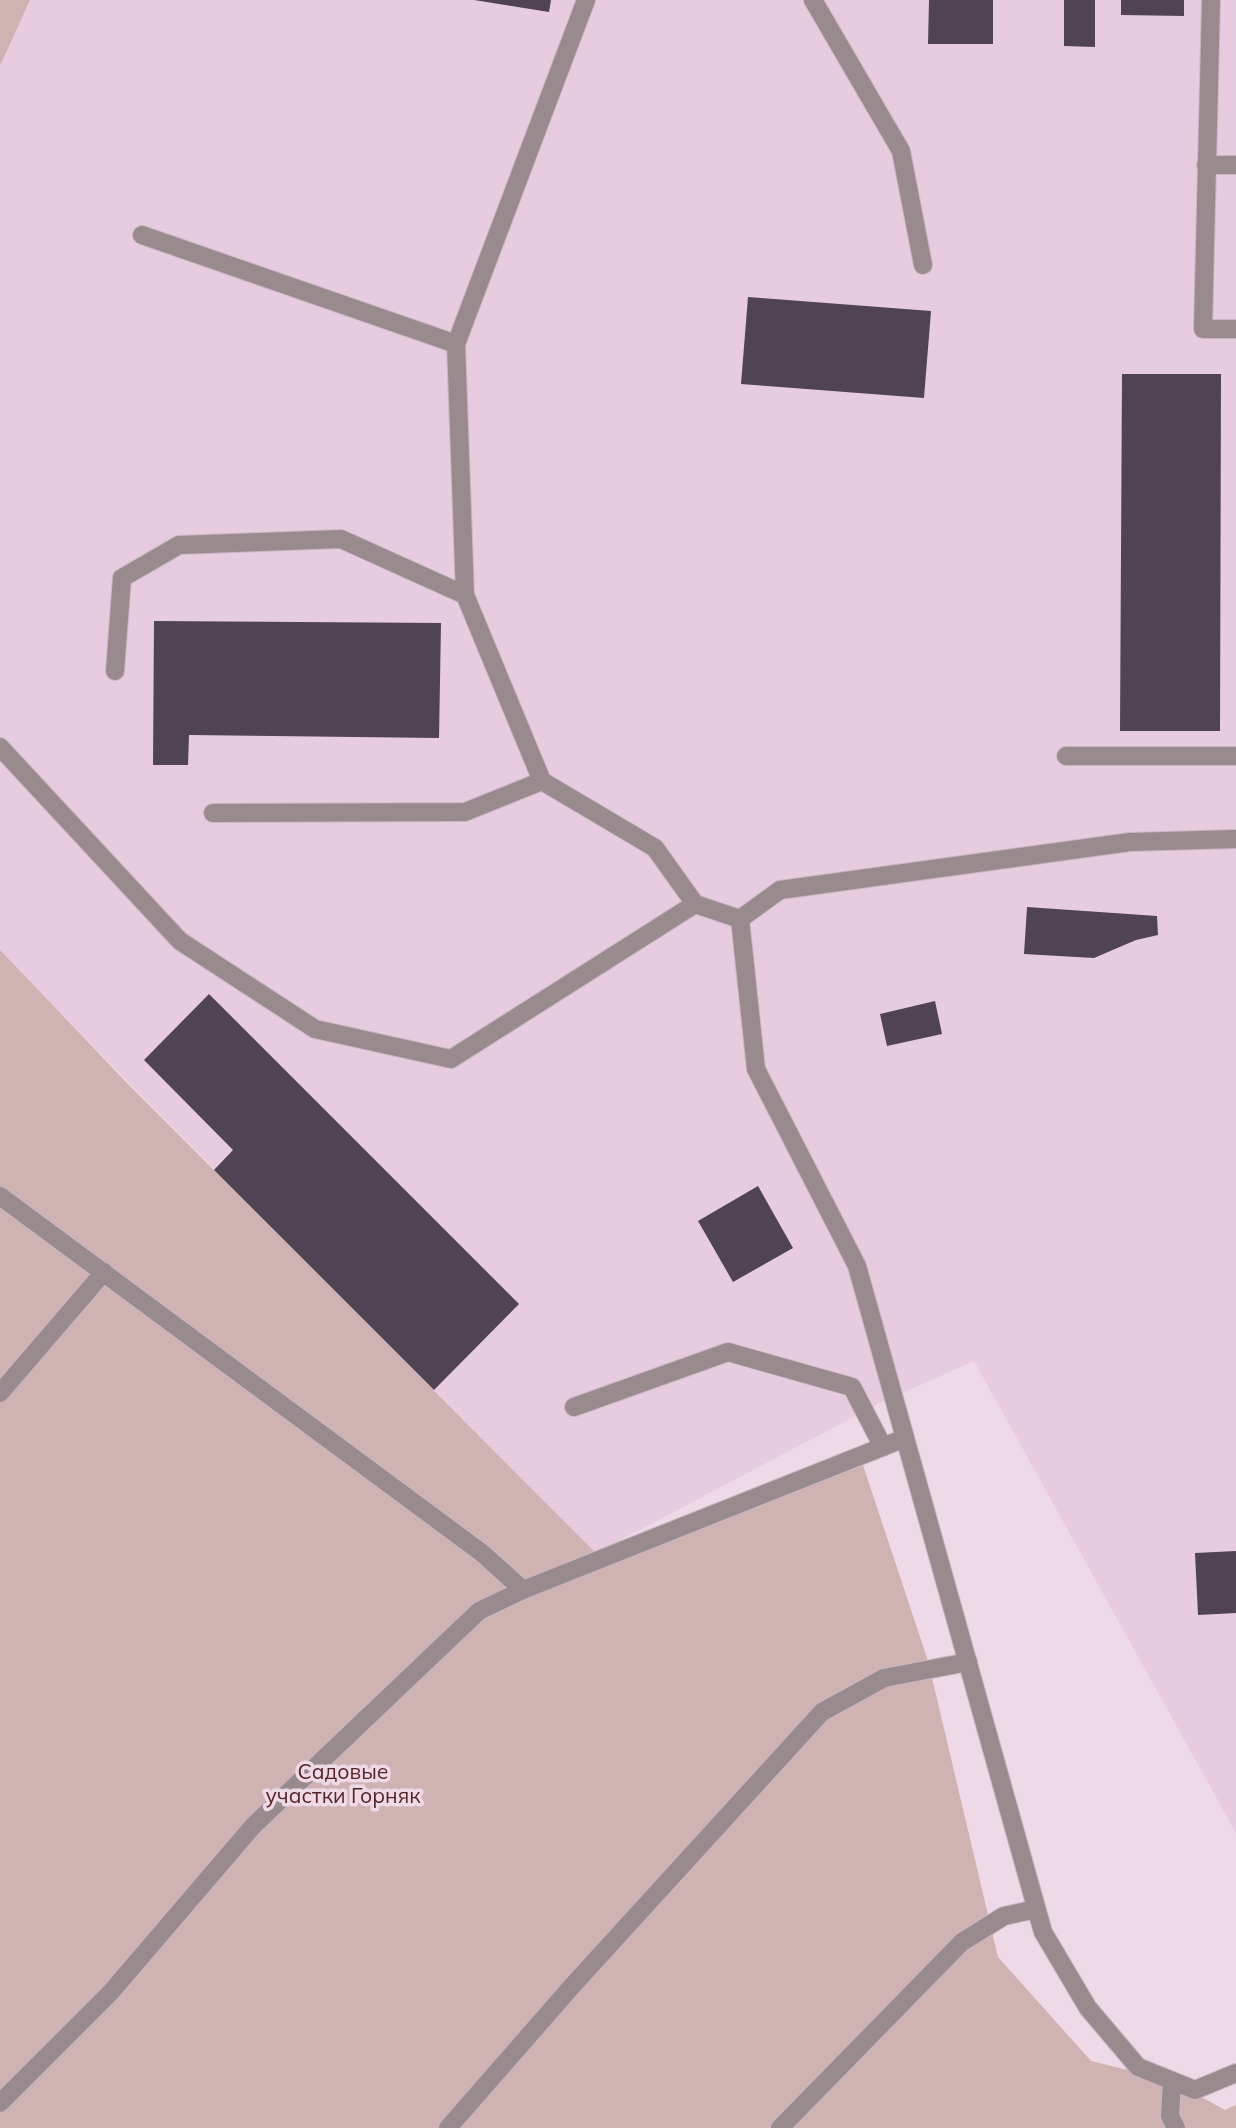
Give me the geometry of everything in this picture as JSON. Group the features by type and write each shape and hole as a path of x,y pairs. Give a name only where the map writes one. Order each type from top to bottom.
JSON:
{"street":[{"path":"586,0 456,344 465,595 542,781 655,848 695,904 740,919"},
{"path":"813,0 901,151 923,265"},
{"path":"1211,0 1203,329 1236,329"},
{"path":"1206,165 1236,165"},
{"path":"142,235 456,344"},
{"path":"116,671 122,578 179,545 341,539 465,595"},
{"path":"0,747 180,941 315,1029 451,1059 695,904"},
{"path":"1066,756 1236,756"},
{"path":"213,813 465,812 542,781"},
{"path":"740,919 780,890 1130,842 1236,839"},
{"path":"740,919 756,1069 857,1266 1043,1932 1088,2008 1138,2067 1195,2090 1236,2073"},
{"path":"0,1196 482,1553 523,1590"},
{"path":"0,1392 104,1272"},
{"path":"573,1407 728,1352 852,1387 883,1447"},
{"path":"0,2103 111,1992 253,1826 479,1611 523,1590 905,1438"},
{"path":"448,2128 573,1984 822,1712 884,1678 968,1662"},
{"path":"780,2128 962,1942 1004,1916 1036,1909"},
{"path":"1172,2081 1170,2116 1176,2128"}],"shaded area":[{"path":"30,0 1236,0 1236,1833 974,1361 880,1403 596,1553 0,953 0,66"}],"green space":[{"path":"0,0 30,0 0,66"},
{"name":"Садовые участки Горняк","path":"0,950 125,1081 596,1553 861,1459 928,1661 998,1957 1091,2061 1172,2081 1225,2110 1236,2105 1236,2128 0,2128"}],"building":[{"path":"474,0 551,0 549,12"},
{"path":"929,0 993,0 993,44 928,44"},
{"path":"1064,0 1095,0 1095,47 1064,46"},
{"path":"1121,0 1184,0 1184,16 1121,15"},
{"path":"748,297 931,311 924,398 741,384"},
{"path":"1122,374 1221,374 1220,731 1120,731"},
{"path":"154,621 441,623 439,738 189,735 188,765 153,765"},
{"path":"1027,907 1157,916 1158,935 1136,940 1094,958 1024,954"},
{"path":"209,994 519,1304 434,1390 214,1170 233,1150 144,1060"},
{"path":"935,1001 942,1034 887,1046 880,1014"},
{"path":"758,1186 793,1248 733,1282 698,1221"},
{"path":"1236,1551 1236,1613 1198,1615 1195,1553"}]}
